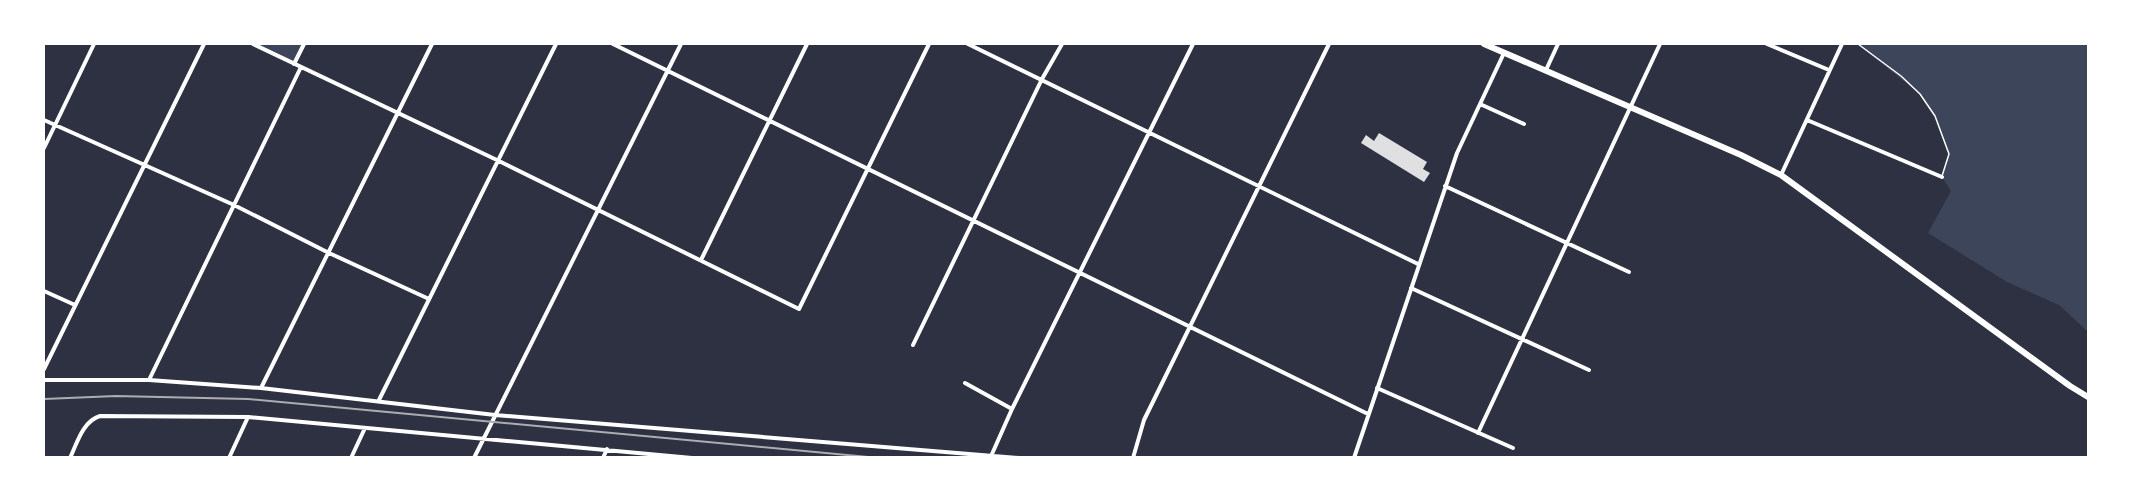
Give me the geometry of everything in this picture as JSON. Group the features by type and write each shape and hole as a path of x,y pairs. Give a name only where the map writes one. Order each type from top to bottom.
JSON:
{"main road":[{"path":"1484,44 1741,155 1781,175 2088,397"}],"street":[{"path":"44,148 94,44"},
{"path":"44,369 204,44"},
{"path":"252,44 499,161 799,309 929,44"},
{"path":"294,63 304,44"},
{"path":"261,388 432,44"},
{"path":"379,400 556,44"},
{"path":"613,44 1368,414"},
{"path":"474,458 681,44"},
{"path":"701,260 807,44"},
{"path":"968,44 1418,264"},
{"path":"914,345 1042,80 1062,44"},
{"path":"992,454 1012,409 1193,44"},
{"path":"1133,458 1144,420 1329,44"},
{"path":"1546,70 1558,44"},
{"path":"1478,433 1660,44"},
{"path":"1767,44 1829,70"},
{"path":"1781,175 1842,44"},
{"path":"1354,458 1457,153 1504,52"},
{"path":"149,380 300,67"},
{"path":"1480,104 1524,124"},
{"path":"44,120 234,205 329,253 429,299"},
{"path":"1806,120 1942,177"},
{"path":"1445,186 1629,272"},
{"path":"1412,288 1588,370"},
{"path":"44,291 75,305"},
{"path":"44,380 149,380 261,388 495,415 1019,458"},
{"path":"965,383 1012,409"},
{"path":"1377,388 1513,448"},
{"path":"70,458 86,425 92,418 100,416 248,417 692,458"},
{"path":"229,458 248,417"},
{"path":"351,458 365,428"},
{"path":"603,458 607,449"}],"lane":[{"path":"1858,44 1920,94 1935,116 1949,154 1942,177"}],"shaded area":[{"path":"253,44 304,44 294,64"},
{"path":"1857,44 2088,44 2088,332 2059,305 2007,282 1928,233 1951,191 1942,177 1949,154 1935,116 1920,94"}],"building":[{"path":"1379,133 1427,162 1423,169 1430,173 1424,182 1361,143 1366,135 1374,141"}],"railway":[{"path":"44,399 116,396 248,399 879,458"}]}
